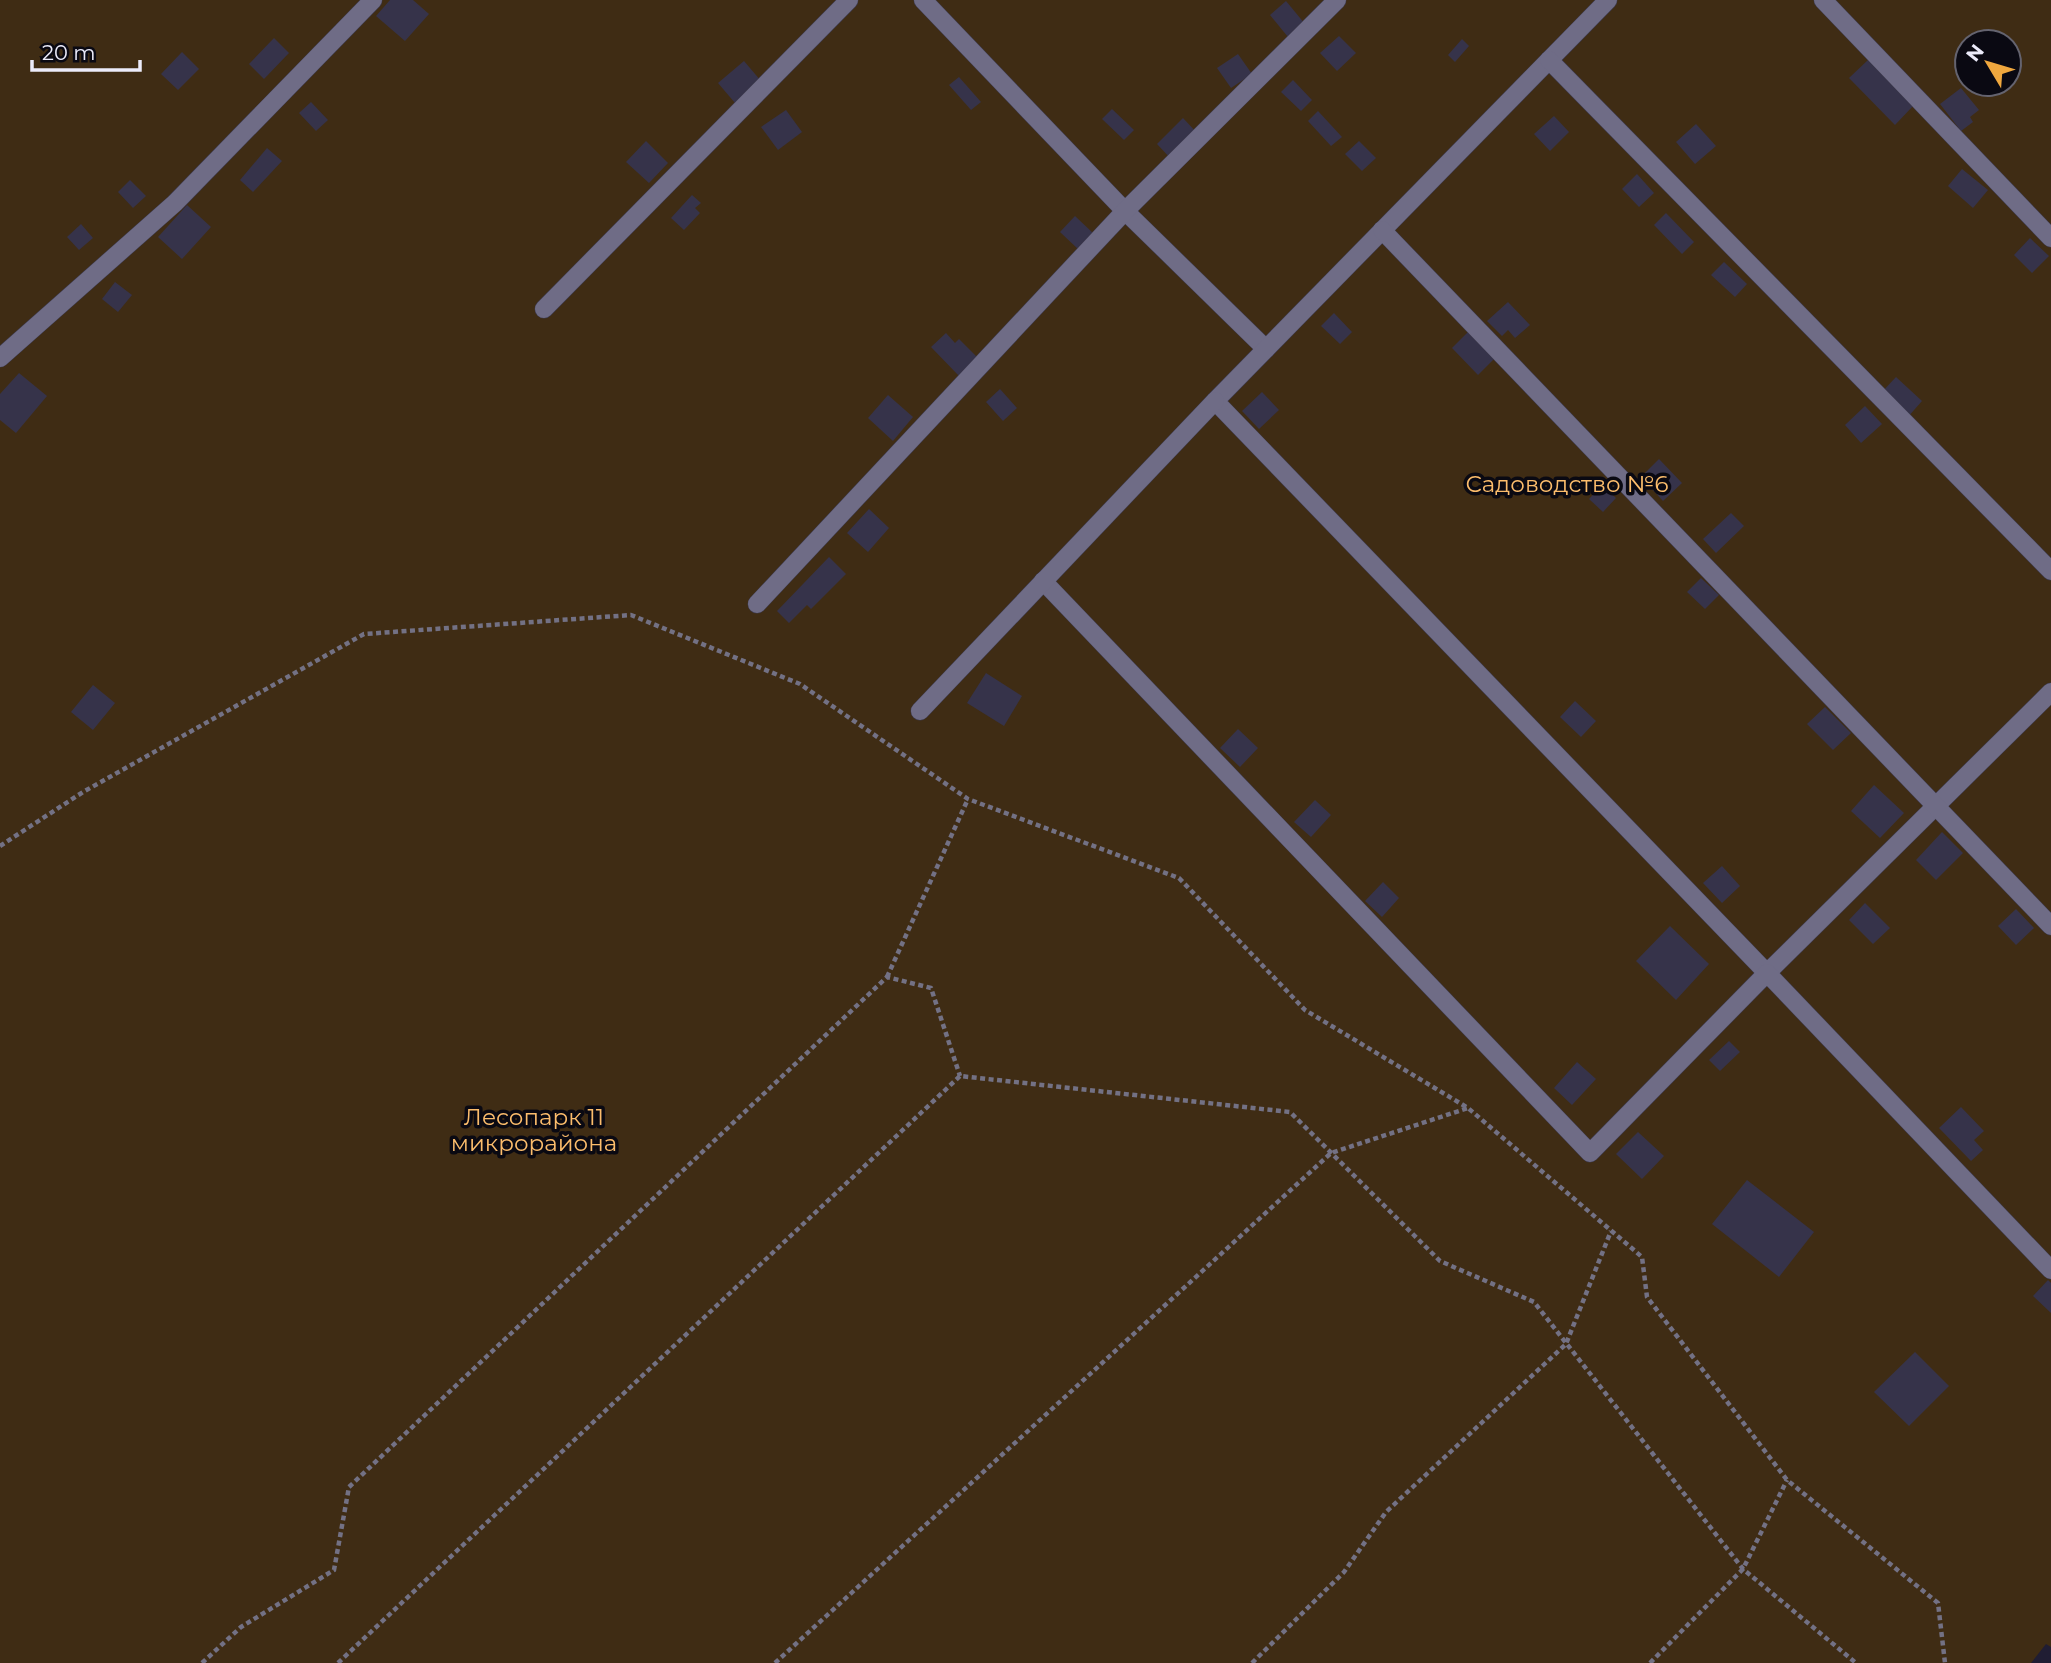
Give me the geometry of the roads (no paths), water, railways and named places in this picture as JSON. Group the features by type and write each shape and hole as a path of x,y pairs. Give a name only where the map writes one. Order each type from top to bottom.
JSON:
{"lane":[{"path":"0,358 175,203 373,0"},
{"path":"544,309 849,0"},
{"path":"923,0 1125,211 1266,349"},
{"path":"757,604 1125,211 1337,0"},
{"path":"920,711 1215,401 1608,0"},
{"path":"1823,0 2051,239"},
{"path":"1549,60 2051,571"},
{"path":"1382,230 2051,926"},
{"path":"1215,401 2051,1270"},
{"path":"1043,581 1590,1153 1934,806 2051,692"}],"park label":[{"name":"Садоводство №6","path":"1567,484"},
{"name":"Лесопарк 11 микрорайона","path":"534,1130"}]}
